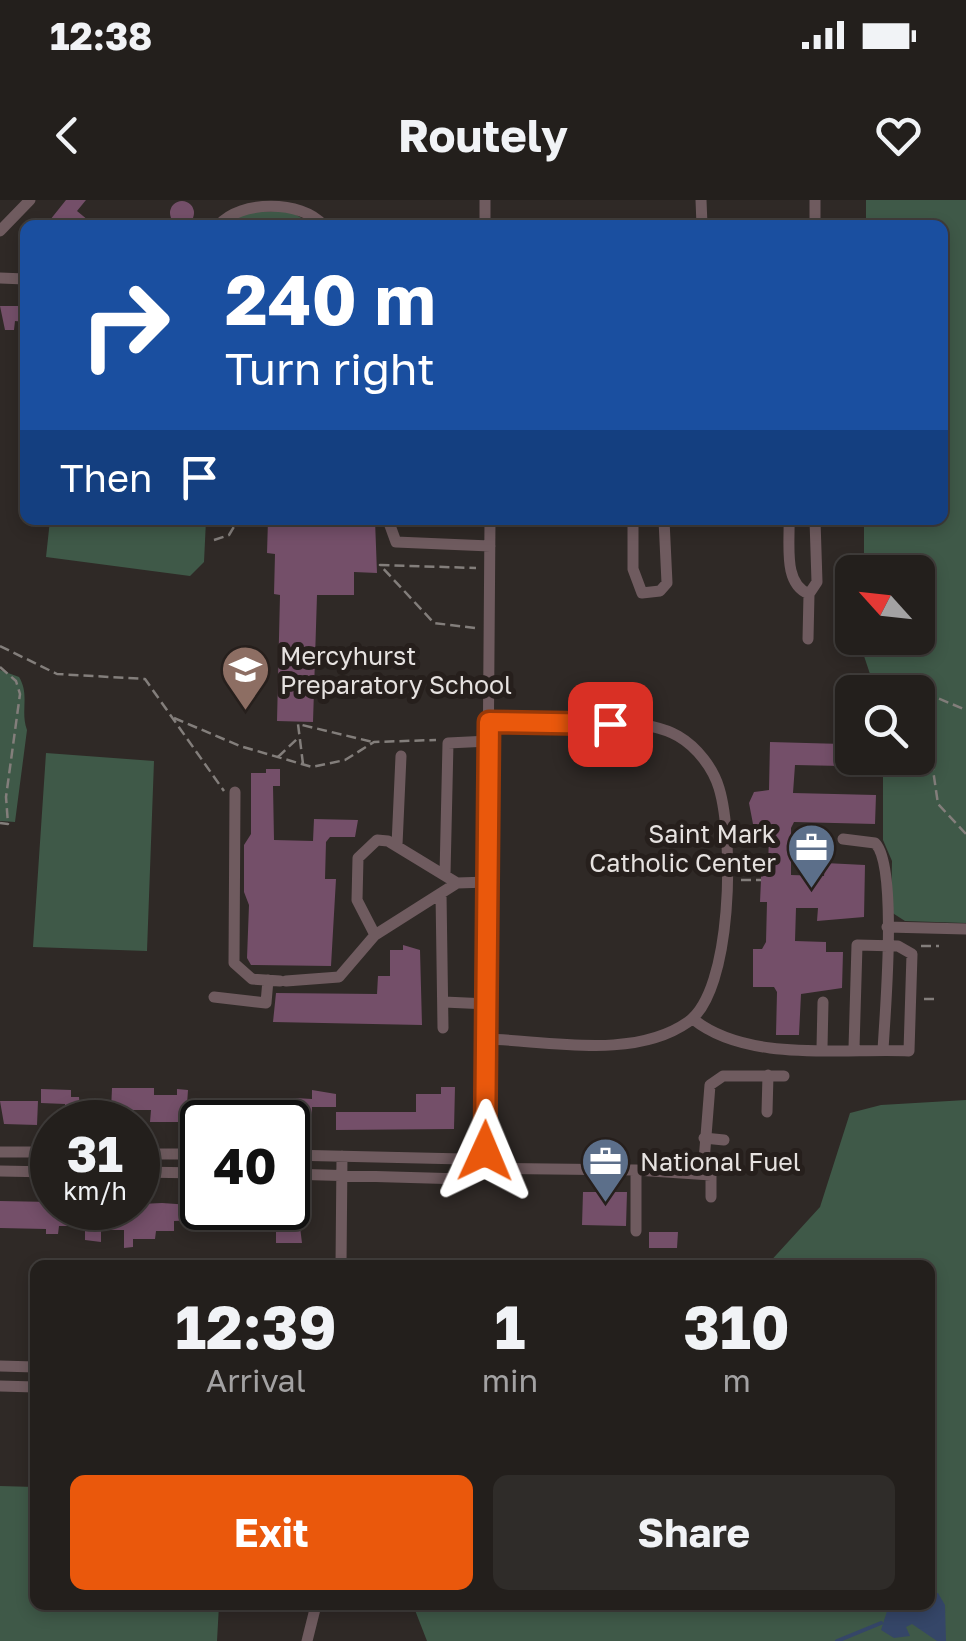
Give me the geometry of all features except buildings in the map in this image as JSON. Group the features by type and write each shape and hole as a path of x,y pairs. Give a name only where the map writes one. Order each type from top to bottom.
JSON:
{"street":[{"path":"0,231 30,200"},
{"path":"224,220 237,208 262,204 304,208 317,220"},
{"path":"390,525 396,542 490,546"},
{"path":"480,1168 488,1004 490,525"},
{"path":"633,525 633,569 642,592 649,594 660,592 666,583 664,525"},
{"path":"789,525 792,580 798,590 810,594"},
{"path":"808,639 810,594 817,582 815,525"},
{"path":"487,1039 629,1043 667,1033 693,1020 713,986 720,960 725,829 719,787 705,761 679,736 635,725 489,722"},
{"path":"445,875 448,744 489,741"},
{"path":"398,845 402,756"},
{"path":"235,792 234,962 252,979 339,977 375,935 457,882"},
{"path":"375,935 357,900 358,858 377,840 398,845 457,882 488,882"},
{"path":"842,840 867,840 881,848 887,868 883,1050"},
{"path":"442,893 444,1028"},
{"path":"888,927 966,929"},
{"path":"693,1020 718,1036 739,1041 909,1052 912,954 888,946 857,946 854,1048"},
{"path":"214,997 266,1003 278,981"},
{"path":"444,1002 488,1004"},
{"path":"822,1002 822,1048"},
{"path":"766,1112 768,1075"},
{"path":"703,1174 706,1095 716,1079 784,1076"},
{"path":"704,1138 724,1140"},
{"path":"0,1152 30,1152"},
{"path":"310,1156 464,1159 480,1168 703,1174 710,1175 711,1198"},
{"path":"341,1260 342,1156"},
{"path":"310,1175 462,1179 480,1168"},
{"path":"633,1222 636,1170"},
{"path":"0,1171 30,1172"},
{"path":"0,1366 30,1367"},
{"path":"0,1386 30,1387"},
{"path":"307,1641 315,1610"}],"path":[{"path":"214,540 229,534 235,525"},
{"path":"476,568 380,566 434,623 476,628"},
{"path":"0,646 57,674 145,679 235,806"},
{"path":"0,667 16,681 20,694 6,797 8,824 0,823"},
{"path":"935,698 966,710"},
{"path":"172,718 303,765 345,760 374,742"},
{"path":"303,765 298,724 374,742 448,740"},
{"path":"277,758 300,737"},
{"path":"933,775 938,804 966,834"},
{"path":"724,879 761,880"},
{"path":"911,998 938,999"}],"green space":[{"path":"866,200 966,200 966,923 905,921 891,912 892,861 883,840 883,775 935,775 935,675 870,675 864,656 935,655 935,555 864,555 864,525 948,525 948,220 866,220"},
{"path":"291,212 305,220 234,220 243,213"},
{"path":"49,525 206,525 204,562 190,576 46,557"},
{"path":"0,670 19,677 24,690 27,730 15,822 0,821"},
{"path":"46,753 154,761 147,951 33,947"},
{"path":"966,1100 966,1641 427,1641 415,1610 935,1610 935,1260 772,1260 820,1207 850,1113 881,1105"},
{"path":"0,1486 30,1487 30,1610 219,1610 217,1641 0,1641"}],"water":[{"path":"935,1593 945,1605 946,1641 937,1641 912,1624 906,1627 910,1636 894,1638 881,1630 887,1610 935,1610"}],"waterway":[{"path":"837,1641 881,1623"}],"place":[{"name":"Mercyhurst Preparatory School","path":"245,712"},
{"name":"Saint Mark Catholic Center","path":"811,890"},
{"name":"National Fuel","path":"605,1204"}],"route":[{"path":"485,1151 489,722 610,724"}]}
